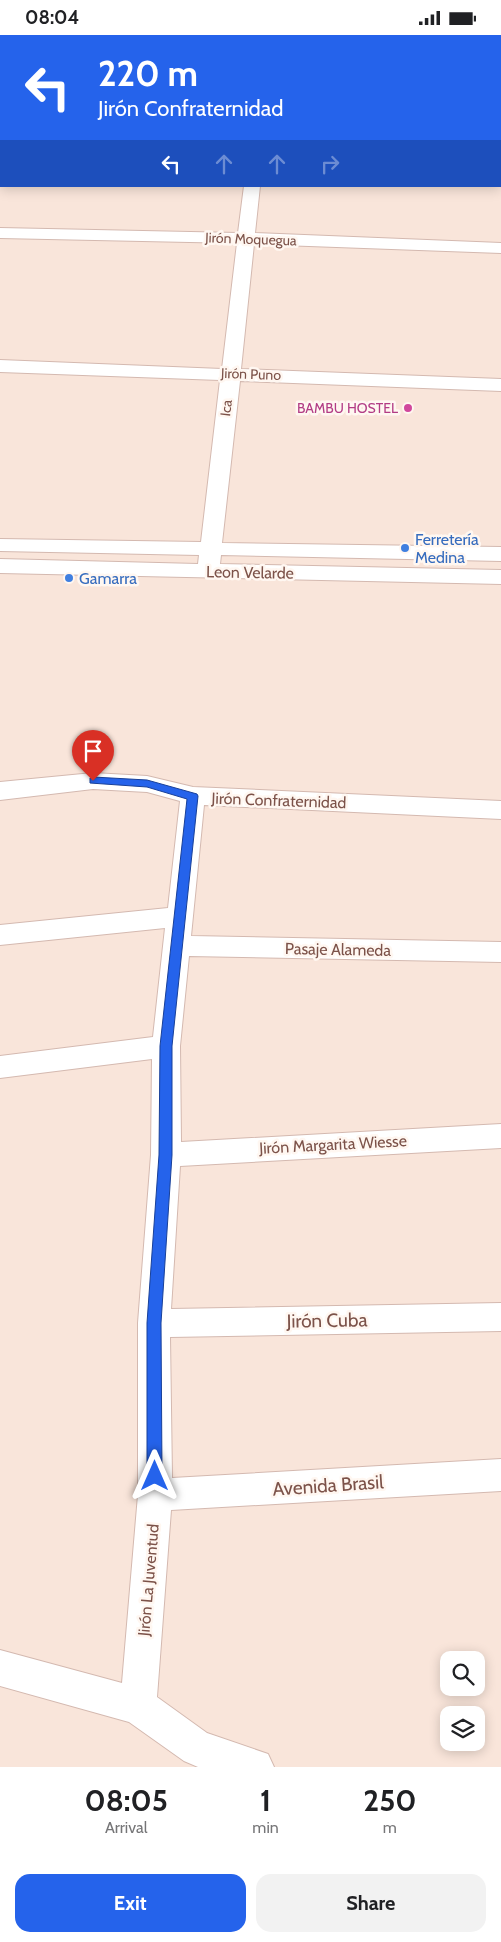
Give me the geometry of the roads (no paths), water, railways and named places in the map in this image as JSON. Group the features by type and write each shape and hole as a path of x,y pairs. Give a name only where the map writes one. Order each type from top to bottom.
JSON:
{"street":[{"name":"Ica","path":"208,571 252,187"},
{"name":"Jirón Moquegua","path":"0,222 246,233 501,248"},
{"name":"Jirón Moquegua","path":"0,233 501,236"},
{"name":"Jirón Puno","path":"0,366 501,393"},
{"name":"Jirón Puno","path":"0,377 230,379 501,385"},
{"name":"Leon Velarde","path":"0,545 501,554"},
{"name":"Leon Velarde","path":"0,566 501,577"},
{"name":"Jirón Confraternidad","path":"0,791 93,781 147,784 193,796 501,809"},
{"name":"Jirón La Juventud","path":"138,1706 155,1495 154,1323 166,1155 166,1046 193,796"},
{"name":"Pasaje Alameda","path":"0,935 177,931 501,953"},
{"path":"0,1067 166,1046"},
{"name":"Jirón Margarita Wiesse","path":"166,1155 501,1135"},
{"name":"Jirón Cuba","path":"154,1323 501,1317"},
{"name":"Avenida Brasil","path":"155,1495 494,1480"},
{"path":"0,1668 138,1706 197,1747 255,1767"}],"place":[{"name":"BAMBU HOSTEL","path":"408,408"},
{"name":"Ferretería Medina","path":"405,548"},
{"name":"Gamarra","path":"69,578"}]}
